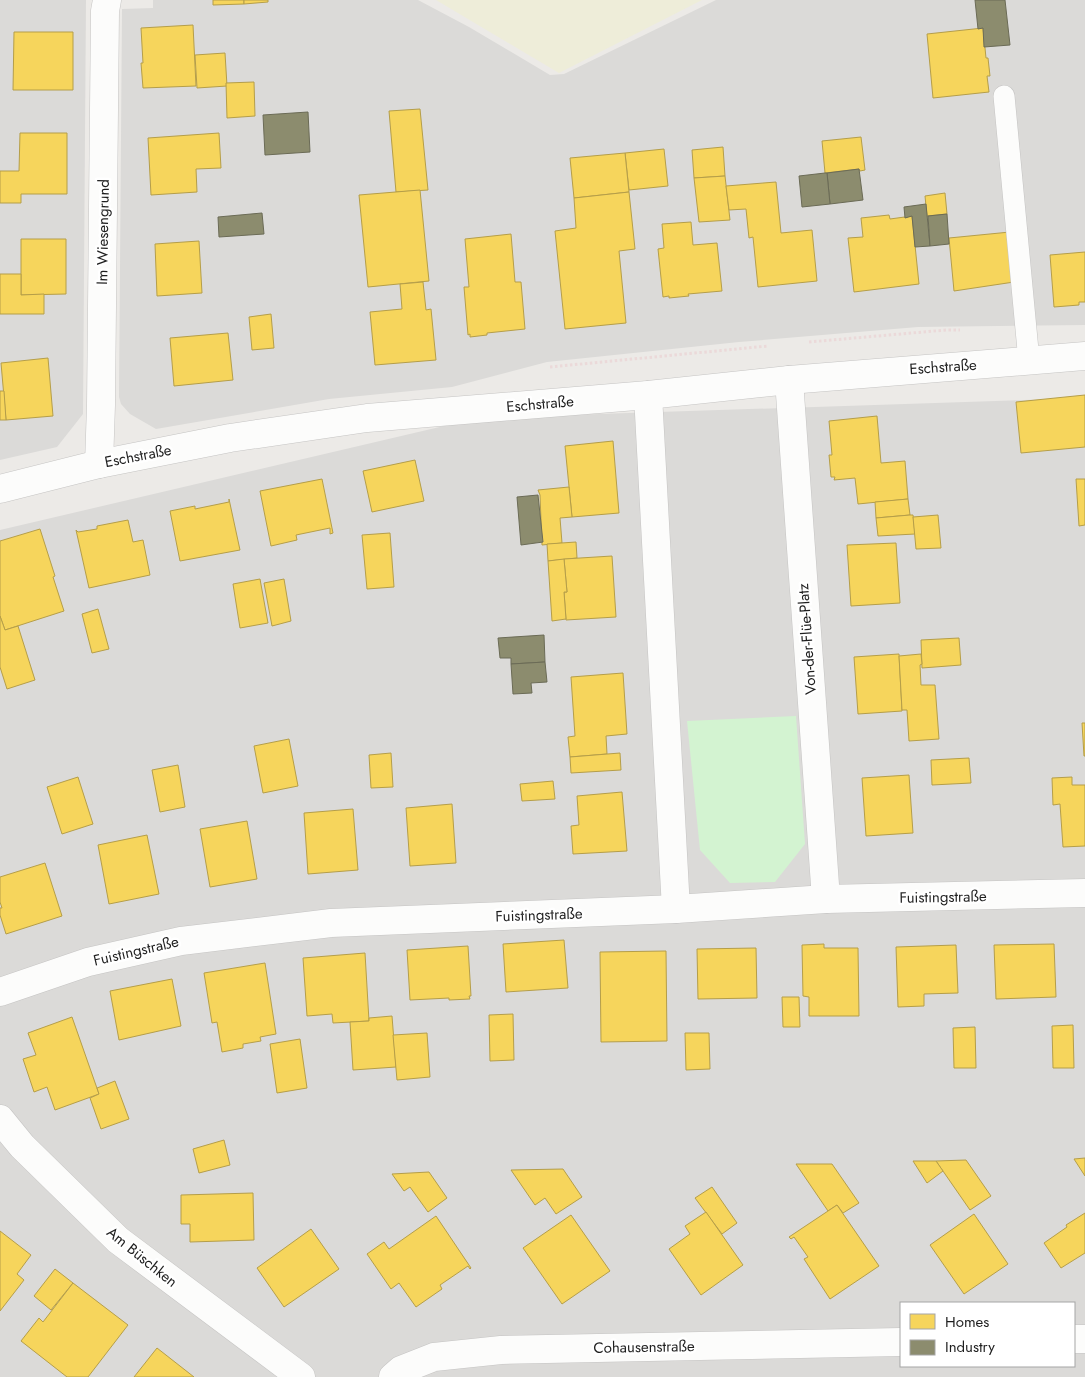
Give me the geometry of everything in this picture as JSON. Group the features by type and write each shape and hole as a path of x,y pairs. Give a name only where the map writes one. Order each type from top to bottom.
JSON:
{"street":[{"name":"Im Wiesengrund","path":"99,464 105,11 107,0"},
{"name":"Eschstraße","path":"0,489 99,464 230,438 367,418 648,395 788,380 1085,356"},
{"name":"Von-der-Flüe-Platz","path":"788,380 826,899"},
{"path":"648,395 676,909"},
{"name":"Fuistingstraße","path":"0,992 88,962 180,941 331,923 676,909 826,899 1085,893"},
{"name":"Am Büschken","path":"0,1119 22,1146 118,1240 301,1377"},
{"name":"Cohausenstraße","path":"393,1377 401,1370 434,1356 501,1350 900,1342"}],"lane":[{"path":"1004,96 1029,361"}],"shaded area":[{"path":"0,0 86,0 83,414 57,447 0,460"},
{"path":"153,0 418,0 469,27 550,75 564,74 716,0 1085,0 1085,325 918,327 739,342 547,362 452,387 329,399 156,429 130,414 121,404 119,397 122,9 153,8"},
{"path":"1085,398 1085,1377 0,1377 0,530 478,418"}],"green space":[{"path":"436,0 702,0 559,73"},
{"path":"796,716 805,844 775,882 730,883 700,850 687,721"}],"building: Homes":[{"path":"213,0 244,0 244,4 213,5"},
{"path":"244,0 268,0 268,2 244,4"},
{"path":"193,25 196,86 143,88 141,28"},
{"path":"983,28 990,76 987,76 989,92 933,98 927,34"},
{"path":"14,32 73,32 73,90 13,90"},
{"path":"225,53 227,86 197,88 195,55"},
{"path":"254,82 255,116 227,118 226,83"},
{"path":"420,109 428,190 396,192 389,111"},
{"path":"20,133 67,133 67,194 21,194 21,203 0,203 0,171 19,171"},
{"path":"219,133 221,168 196,169 197,192 151,195 148,138"},
{"path":"861,137 865,170 825,173 822,141"},
{"path":"723,147 725,176 694,178 692,150"},
{"path":"664,149 668,186 629,190 625,153"},
{"path":"625,153 629,192 574,198 570,158"},
{"path":"725,176 730,220 699,222 694,178"},
{"path":"776,182 781,233 812,230 817,281 758,287 753,237 749,238 746,209 729,210 726,186"},
{"path":"420,190 429,281 368,287 359,195"},
{"path":"629,192 635,249 619,251 626,323 565,329 555,231 576,228 574,198"},
{"path":"945,193 947,214 927,216 925,196"},
{"path":"889,215 890,219 912,216 919,284 854,292 848,238 863,237 861,218"},
{"path":"691,222 693,245 717,243 722,291 688,294 689,296 663,297 658,249 664,248 662,224"},
{"path":"1010,232 1014,282 954,291 949,238"},
{"path":"511,234 515,282 521,282 525,329 487,333 487,335 470,337 470,334 468,335 464,287 469,287 465,239"},
{"path":"21,239 66,239 66,294 21,295"},
{"path":"199,241 202,293 157,296 155,244"},
{"path":"1085,252 1085,302 1079,302 1079,305 1054,307 1050,255"},
{"path":"0,274 21,274 21,295 44,294 44,314 0,314"},
{"path":"423,282 426,310 431,309 436,360 375,365 370,312 402,309 400,284"},
{"path":"271,314 274,348 252,350 249,317"},
{"path":"228,333 233,380 174,386 170,338"},
{"path":"48,358 53,416 6,420 1,363"},
{"path":"0,391 4,391 6,420 0,420"},
{"path":"1085,395 1085,447 1021,453 1016,402"},
{"path":"877,416 881,463 905,461 908,499 858,504 855,478 834,480 835,477 831,477 829,455 832,455 829,421"},
{"path":"613,441 619,513 572,517 565,446"},
{"path":"415,460 424,501 372,512 363,471"},
{"path":"322,479 333,533 330,534 330,528 296,535 297,540 271,546 260,491"},
{"path":"1076,479 1085,479 1085,525 1079,526"},
{"path":"569,487 572,517 560,518 562,543 542,545 540,495 538,490"},
{"path":"229,499 240,550 180,561 170,511 195,506 195,509 229,502"},
{"path":"908,499 910,515 876,518 875,502"},
{"path":"913,515 915,534 878,536 876,518"},
{"path":"938,515 941,548 916,549 913,517"},
{"path":"128,520 133,542 143,540 150,575 89,588 76,530 78,532 97,529 97,526"},
{"path":"40,529 64,611 5,630 0,616 0,541"},
{"path":"390,533 394,587 367,589 362,535"},
{"path":"576,542 577,558 548,561 547,544"},
{"path":"896,543 900,603 851,606 847,545"},
{"path":"612,556 616,617 566,620 564,592 567,592 564,559"},
{"path":"564,559 567,592 564,592 566,619 552,621 548,561"},
{"path":"260,579 268,623 240,628 233,584"},
{"path":"284,579 291,621 272,626 264,583"},
{"path":"98,609 109,649 92,653 82,614"},
{"path":"0,616 5,630 18,626 35,680 7,689 0,667"},
{"path":"959,638 961,665 922,668 921,640"},
{"path":"899,654 902,711 858,714 854,657"},
{"path":"921,654 921,685 935,685 939,739 909,741 907,710 902,710 899,656"},
{"path":"623,673 627,734 606,736 607,754 570,757 568,737 575,736 571,677"},
{"path":"1082,723 1085,723 1085,756 1084,756"},
{"path":"289,739 298,786 263,793 254,746"},
{"path":"391,753 393,787 371,788 369,755"},
{"path":"620,753 621,770 571,773 570,757"},
{"path":"969,758 971,783 932,785 931,760"},
{"path":"178,765 185,807 160,812 152,770"},
{"path":"909,775 913,833 866,836 862,778"},
{"path":"78,777 93,824 62,834 47,787"},
{"path":"1072,777 1072,785 1085,785 1085,846 1063,847 1060,804 1053,805 1052,778"},
{"path":"553,781 555,799 522,801 520,784"},
{"path":"622,792 627,851 573,854 571,826 579,825 577,796"},
{"path":"452,804 456,863 410,866 406,808"},
{"path":"353,809 358,870 308,874 304,813"},
{"path":"247,821 257,879 210,887 200,829"},
{"path":"147,835 159,894 109,904 98,845"},
{"path":"45,863 62,916 6,934 0,915 0,908 2,908 0,902 0,877"},
{"path":"564,940 568,988 506,992 503,944"},
{"path":"824,944 824,948 858,948 859,1016 809,1016 809,997 803,996 802,945"},
{"path":"1054,944 1056,997 996,999 994,945"},
{"path":"956,945 958,993 924,994 924,1006 898,1007 896,947"},
{"path":"468,946 470,999 410,1000 407,950"},
{"path":"756,948 757,998 698,999 697,949"},
{"path":"666,951 667,1041 601,1042 600,952"},
{"path":"365,953 369,1021 333,1023 332,1014 307,1016 303,958"},
{"path":"265,963 276,1034 260,1037 261,1041 243,1044 243,1048 222,1052 217,1022 212,1023 204,973"},
{"path":"172,979 181,1026 119,1040 110,991"},
{"path":"782,997 799,997 800,1027 783,1027"},
{"path":"513,1014 514,1060 490,1061 489,1015"},
{"path":"392,1016 396,1067 353,1070 350,1022 369,1021 369,1018"},
{"path":"72,1017 99,1094 55,1110 47,1087 34,1092 23,1059 36,1055 28,1033"},
{"path":"1073,1025 1074,1068 1053,1068 1052,1026"},
{"path":"975,1027 976,1068 954,1068 953,1028"},
{"path":"427,1033 430,1077 397,1080 393,1035"},
{"path":"685,1033 709,1033 710,1069 686,1070"},
{"path":"300,1039 307,1088 277,1093 270,1044"},
{"path":"115,1081 129,1119 101,1129 90,1098 99,1094 97,1088"},
{"path":"224,1140 230,1165 199,1173 193,1149"},
{"path":"1085,1158 1085,1176 1074,1159"},
{"path":"966,1160 991,1196 970,1210 936,1161"},
{"path":"913,1161 936,1161 943,1171 927,1183"},
{"path":"796,1164 832,1164 859,1203 843,1213 837,1205 828,1211"},
{"path":"563,1169 582,1197 556,1214 545,1198 535,1205 511,1170"},
{"path":"429,1172 447,1198 428,1212 410,1187 404,1191 392,1174"},
{"path":"712,1187 737,1223 722,1234 695,1198"},
{"path":"253,1193 254,1240 190,1242 190,1224 181,1224 181,1195"},
{"path":"837,1205 879,1266 830,1299 804,1259 808,1257 794,1237 791,1239 789,1237"},
{"path":"706,1212 743,1265 701,1295 669,1249 690,1234 685,1226"},
{"path":"1085,1213 1085,1253 1061,1268 1044,1243 1067,1227 1066,1225"},
{"path":"974,1214 1008,1264 964,1294 930,1245"},
{"path":"571,1215 610,1271 562,1304 523,1248"},
{"path":"436,1216 471,1268 468,1266 440,1285 442,1289 416,1307 399,1283 391,1289 367,1254 384,1242 389,1249"},
{"path":"311,1229 339,1269 284,1307 257,1268"},
{"path":"0,1231 31,1255 17,1274 24,1280 0,1311"},
{"path":"55,1269 73,1283 51,1310 34,1296"},
{"path":"73,1283 128,1325 88,1377 67,1377 21,1341 39,1318 43,1322"},
{"path":"157,1348 194,1377 134,1377"}],"building: Industry":[{"path":"975,0 1005,0 1010,45 984,47 983,28 978,29"},
{"path":"308,112 310,152 265,155 263,115"},
{"path":"859,169 863,200 830,204 827,173"},
{"path":"827,173 830,204 802,207 799,176"},
{"path":"926,204 930,246 915,247 912,216 905,218 904,207"},
{"path":"262,213 264,234 219,237 218,217"},
{"path":"947,214 949,244 930,246 928,216"},
{"path":"538,495 543,542 521,545 517,497"},
{"path":"544,635 545,662 511,664 511,658 500,658 498,638"},
{"path":"545,662 547,682 531,683 532,693 513,694 511,664"}]}
